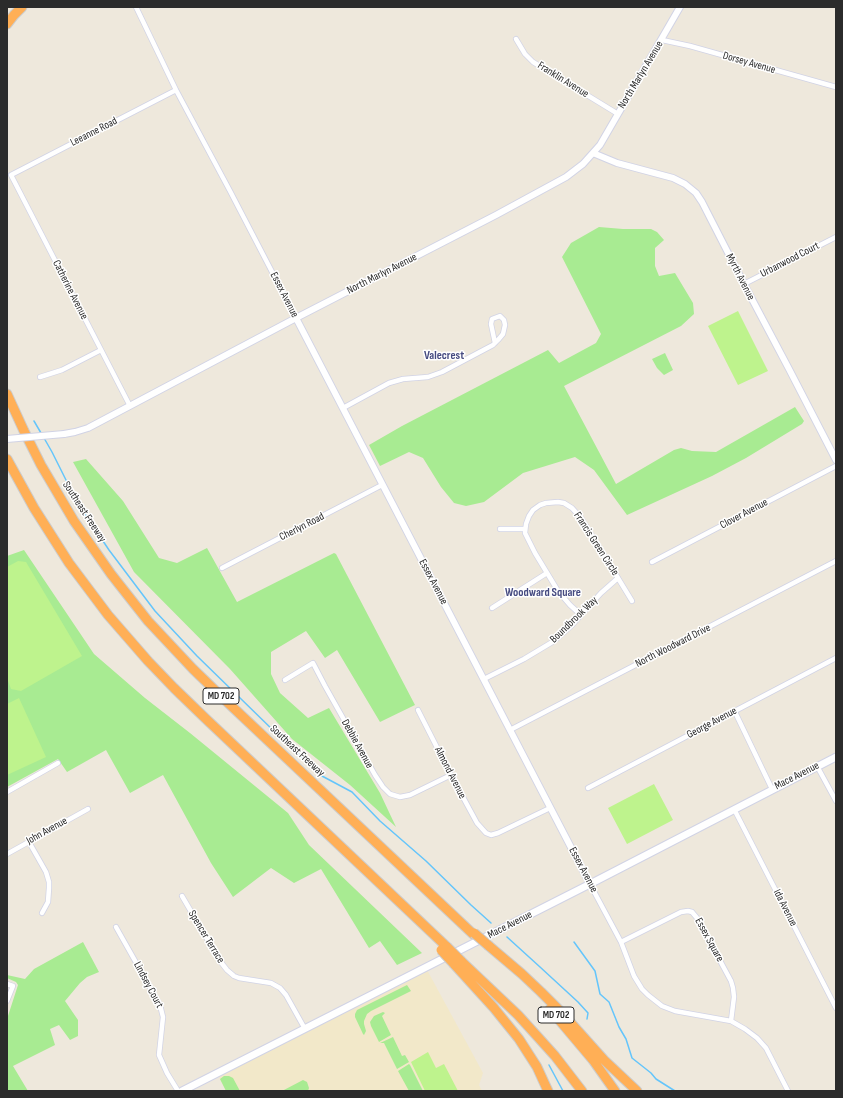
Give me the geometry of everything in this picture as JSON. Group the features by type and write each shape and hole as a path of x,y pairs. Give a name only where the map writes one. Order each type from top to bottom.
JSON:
{"highway":[{"path":"7,24 22,7"},
{"path":"7,390 24,431"},
{"name":"Southeast Freeway","path":"7,394 41,465 74,521 111,574 148,621 193,669 224,699 538,995 593,1060 615,1091"},
{"name":"MD 702","path":"7,459 34,508 69,563 103,609 132,644 194,708 393,896 444,949 512,1009 555,1056 582,1091"},
{"path":"488,947 522,974 566,1016 604,1060 638,1091"},
{"path":"458,962 520,1039 537,1067 548,1091"}],"main road":[{"name":"Mace Avenue","path":"182,1091 590,884 836,756"}],"street":[{"name":"Essex Avenue","path":"136,7 176,90 343,408 550,808 622,942 630,966 638,983 654,1001 662,1006 675,1011 731,1021 745,1029 762,1043 788,1091"},
{"name":"North Marlyn Avenue","path":"7,439 64,434 88,428 557,183 574,172 600,145 680,7"},
{"name":"Franklin Avenue","path":"516,39 525,54 533,62 618,114"},
{"name":"Dorsey Avenue","path":"662,40 690,46 836,87"},
{"name":"Leeanne Road","path":"11,175 176,90"},
{"name":"Myrth Avenue","path":"593,153 617,163 672,178 688,186 696,193 836,460"},
{"name":"Catherine Avenue","path":"11,175 130,406"},
{"name":"Urbanwood Court","path":"744,284 836,236"},
{"path":"343,408 389,383 404,379 428,377 442,372 495,343 503,334 505,326 504,320 500,316 492,319 491,324 495,343"},
{"path":"40,377 62,370 101,350"},
{"name":"Clover Avenue","path":"652,562 836,466"},
{"name":"Cherlyn Road","path":"222,568 382,485"},
{"name":"Francis Green Circle","path":"525,529 529,516 533,510 540,505 552,502 568,504 581,518 632,601"},
{"path":"500,529 525,529 528,540 547,574 563,597 581,614"},
{"name":"North Woodward Drive","path":"510,730 836,561"},
{"path":"492,608 547,574"},
{"name":"Boundbrook Way","path":"484,679 547,646 567,630 601,593 618,578"},
{"name":"George Avenue","path":"588,788 836,658"},
{"name":"Debbie Avenue","path":"285,680 313,663 324,686 375,775 390,794 400,797 410,795 451,775"},
{"name":"Almond Avenue","path":"418,710 477,823 486,833 491,835 498,834 550,808"},
{"path":"735,712 772,789"},
{"path":"7,792 58,763"},
{"path":"817,766 836,801"},
{"name":"John Avenue","path":"7,854 88,809"},
{"name":"Ida Avenue","path":"734,809 836,1008"},
{"path":"29,842 46,872 49,882 48,902 42,912"},
{"name":"Spencer Terrace","path":"182,896 220,961 227,970 238,978 266,982 280,988 286,995 305,1029"},
{"name":"Essex Square","path":"622,942 681,912 692,912 701,925 733,988 734,997 731,1021"},
{"name":"Lindsey Court","path":"116,927 160,1005 163,1017 159,1055 167,1073 178,1091"},
{"path":"7,984 13,986 7,1001"}],"shaded area":[{"path":"426,968 483,1073 479,1085 482,1091 226,1091 217,1073"}],"green space":[{"path":"599,227 651,229 657,232 664,240 655,248 655,266 659,276 675,273 693,303 694,314 681,326 564,386 616,484 674,450 681,448 692,451 716,452 795,407 804,421 802,424 746,458 712,476 627,515 594,470 575,457 523,473 484,502 466,506 454,503 441,487 423,458 409,452 380,466 369,445 402,426 548,350 559,363 596,343 601,334 562,257 571,243"},
{"path":"738,311 768,371 738,385 708,326"},
{"path":"665,353 673,370 664,375 657,368 652,359"},
{"path":"86,459 123,501 159,558 177,563 207,548 237,602 334,553 336,554 415,705 380,722 337,650 325,658 306,631 271,652 271,674 280,693 308,718 329,708 380,793 396,827 350,785 292,739 230,669 134,572 73,462"},
{"path":"24,550 94,654 145,698 288,813 309,845 422,953 397,965 380,941 369,948 321,869 294,883 271,868 233,897 211,863 163,775 130,793 106,750 67,772 58,759 7,787 7,556"},
{"path":"18,561 26,562 82,656 21,691 11,689 7,678 7,567"},
{"path":"19,698 46,757 7,775 7,704"},
{"path":"654,784 673,820 627,844 608,808"},
{"path":"83,942 99,972 87,977 65,1001 78,1020 78,1036 70,1040 59,1025 50,1029 55,1045 13,1066 28,1091 7,1091 7,1019 18,985 16,982 7,978 7,975 25,979 34,969"},
{"path":"407,985 411,991 367,1014 364,1021 366,1031 364,1035 355,1017 357,1010"},
{"path":"383,1012 385,1013 382,1016 391,1035 379,1042 370,1022 374,1016"},
{"path":"393,1037 402,1056 405,1055 409,1062 397,1069 384,1043 380,1043"},
{"path":"428,1052 436,1068 444,1064 458,1091 425,1091 411,1062"},
{"path":"409,1064 423,1091 409,1091 398,1071"},
{"path":"224,1076 233,1078 240,1091 226,1091 220,1079"},
{"path":"303,1080 307,1082 309,1088 308,1091 282,1091"}],"waterway":[{"path":"34,421 41,433"},
{"path":"44,438 77,502 109,550 155,611 197,656 322,776 352,792 380,821 426,861 491,923"},
{"path":"507,937 578,1002 588,1013 587,1019"},
{"path":"574,942 595,971 600,994 609,1002 619,1027 626,1039 632,1058 651,1073 656,1079 675,1091"},
{"path":"549,1065 563,1091"}],"district":[{"name":"Valecrest","path":"444,356"},
{"name":"Woodward Square","path":"543,593"}]}
